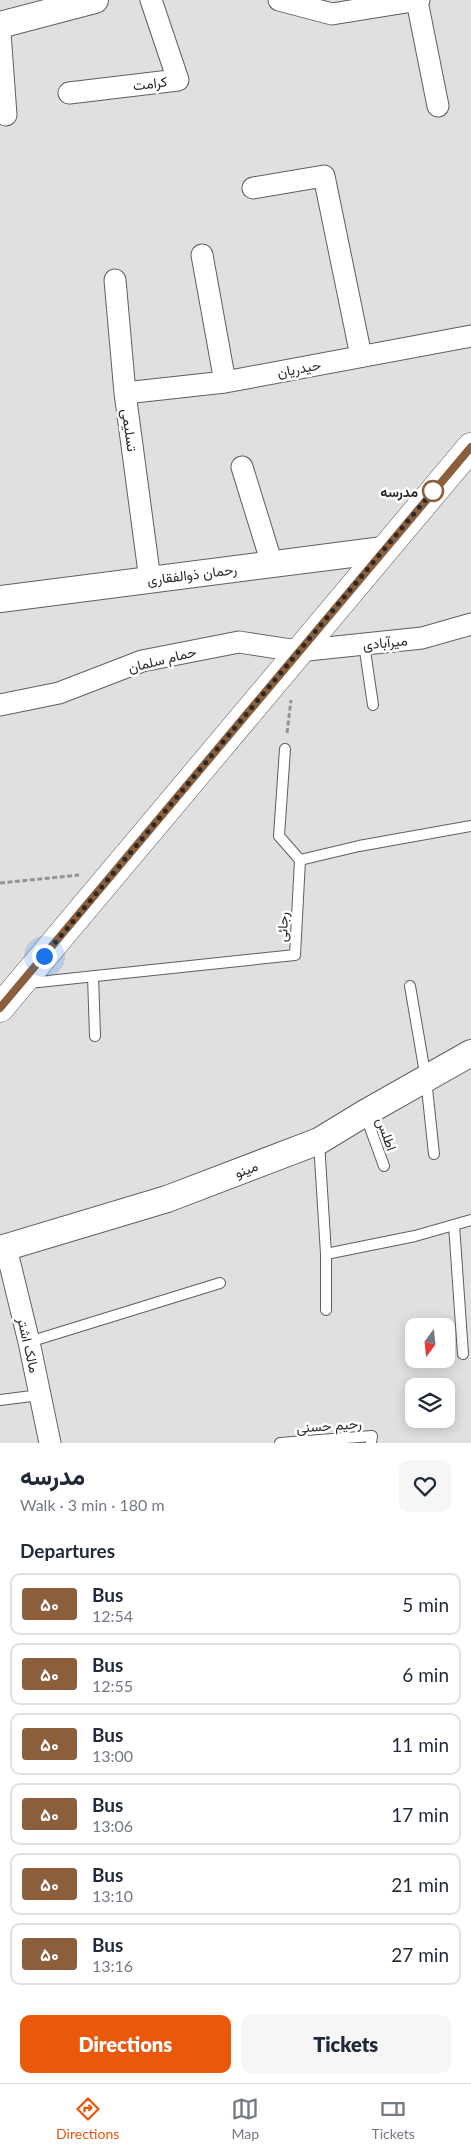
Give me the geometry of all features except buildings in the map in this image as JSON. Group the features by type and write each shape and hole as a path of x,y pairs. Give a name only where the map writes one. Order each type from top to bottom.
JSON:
{"main road":[{"path":"0,1008 10,984 114,871 471,447"}],"street":[{"path":"0,25 95,0"},
{"name":"کرامت","path":"69,93 178,80 151,0"},
{"path":"279,0 332,14 418,0 438,106"},
{"path":"0,32 6,115"},
{"path":"253,188 324,176 361,356"},
{"path":"202,255 225,382"},
{"name":"تسلیمی","path":"115,280 125,393 150,580"},
{"name":"حیدریان","path":"125,393 225,382 471,336"},
{"path":"242,467 272,564"},
{"name":"رحمان ذوالفقاری","path":"0,599 383,550"},
{"name":"میرآبادی","path":"298,651 422,638 471,624"},
{"name":"حمام سلمان","path":"0,706 59,693 142,661 239,642 298,651"},
{"name":"مینو","path":"2,1249 167,1199 319,1141 471,1054"},
{"name":"مالک اشتر","path":"2,1249 29,1342 50,1443"}],"lane":[{"path":"364,644 373,705"},
{"path":"285,749 279,836 300,860 359,846 471,826"},
{"name":"رجائی","path":"10,984 295,955 300,860"},
{"path":"93,976 95,1036"},
{"path":"410,986 426,1079 434,1154"},
{"name":"اطلس","path":"365,1113 384,1166"},
{"path":"319,1141 326,1254 326,1310"},
{"path":"326,1254 415,1236 471,1220"},
{"path":"454,1225 463,1354"},
{"path":"29,1342 220,1283"},
{"path":"0,1400 40,1395"},
{"name":"رحیم حسنی","path":"280,1443 372,1436 372,1443"}],"path":[{"path":"0,883 114,871"}],"bus line":[{"name":"۵۰","path":"0,1008 471,447"}],"place":[{"name":"مدرسه","path":"433,491"}],"route":[{"path":"44,956 433,491"}]}
